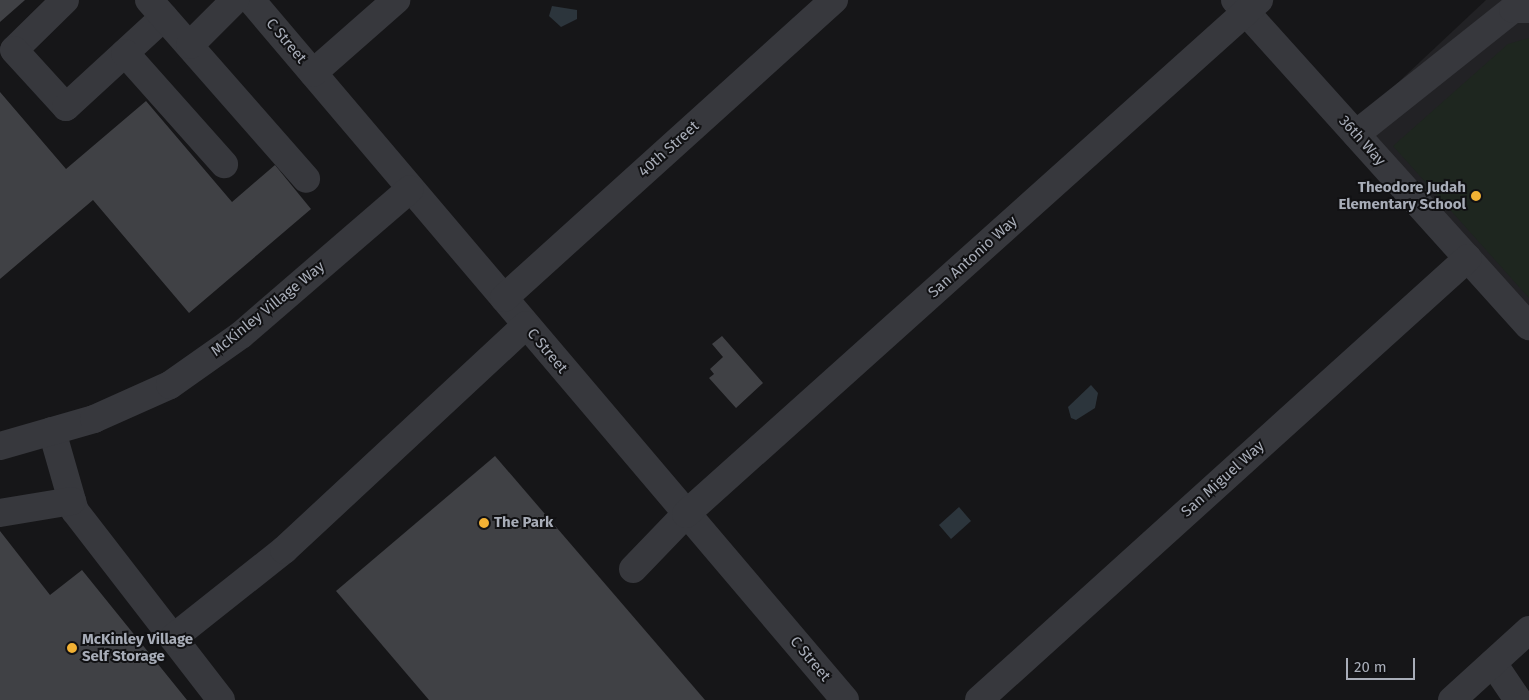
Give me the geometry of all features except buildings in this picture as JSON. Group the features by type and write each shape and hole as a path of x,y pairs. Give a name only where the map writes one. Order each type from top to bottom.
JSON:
{"street":[{"path":"65,0 14,50 66,107 126,53 157,9 306,179"},
{"path":"190,45 235,0"},
{"name":"C Street","path":"251,0 845,700"},
{"path":"313,73 396,0"},
{"name":"40th Street","path":"504,298 834,0"},
{"name":"36th Way","path":"1247,4 1356,134 1529,326"},
{"name":"San Antonio Way","path":"633,569 686,514 1247,4"},
{"path":"1356,134 1513,9 1529,9"},
{"path":"126,53 224,164"},
{"name":"McKinley Village Way","path":"0,446 94,419 170,385 241,335 410,189"},
{"name":"San Miguel Way","path":"979,700 1468,258"},
{"path":"173,638 284,550 526,325"},
{"path":"52,431 75,511 221,700"},
{"path":"0,513 72,501"},
{"path":"1452,700 1529,630"},
{"path":"1493,663 1518,700"}],"shaded area":[{"name":"Theodore Judah Elementary School","path":"1486,0 1529,0 1529,313 1356,122"},
{"path":"552,6 577,10 577,19 561,27 549,16"},
{"name":"Theodore Judah Elementary School","path":"1529,38 1529,298 1393,146 1508,44"},
{"path":"1091,385 1098,393 1095,408 1076,420 1071,418 1068,407"},
{"path":"959,507 971,521 951,539 939,525"}],"place":[{"name":"Theodore Judah Elementary School","path":"1476,196"},
{"name":"The Park","path":"484,523"},
{"name":"McKinley Village Self Storage","path":"72,648"}]}
